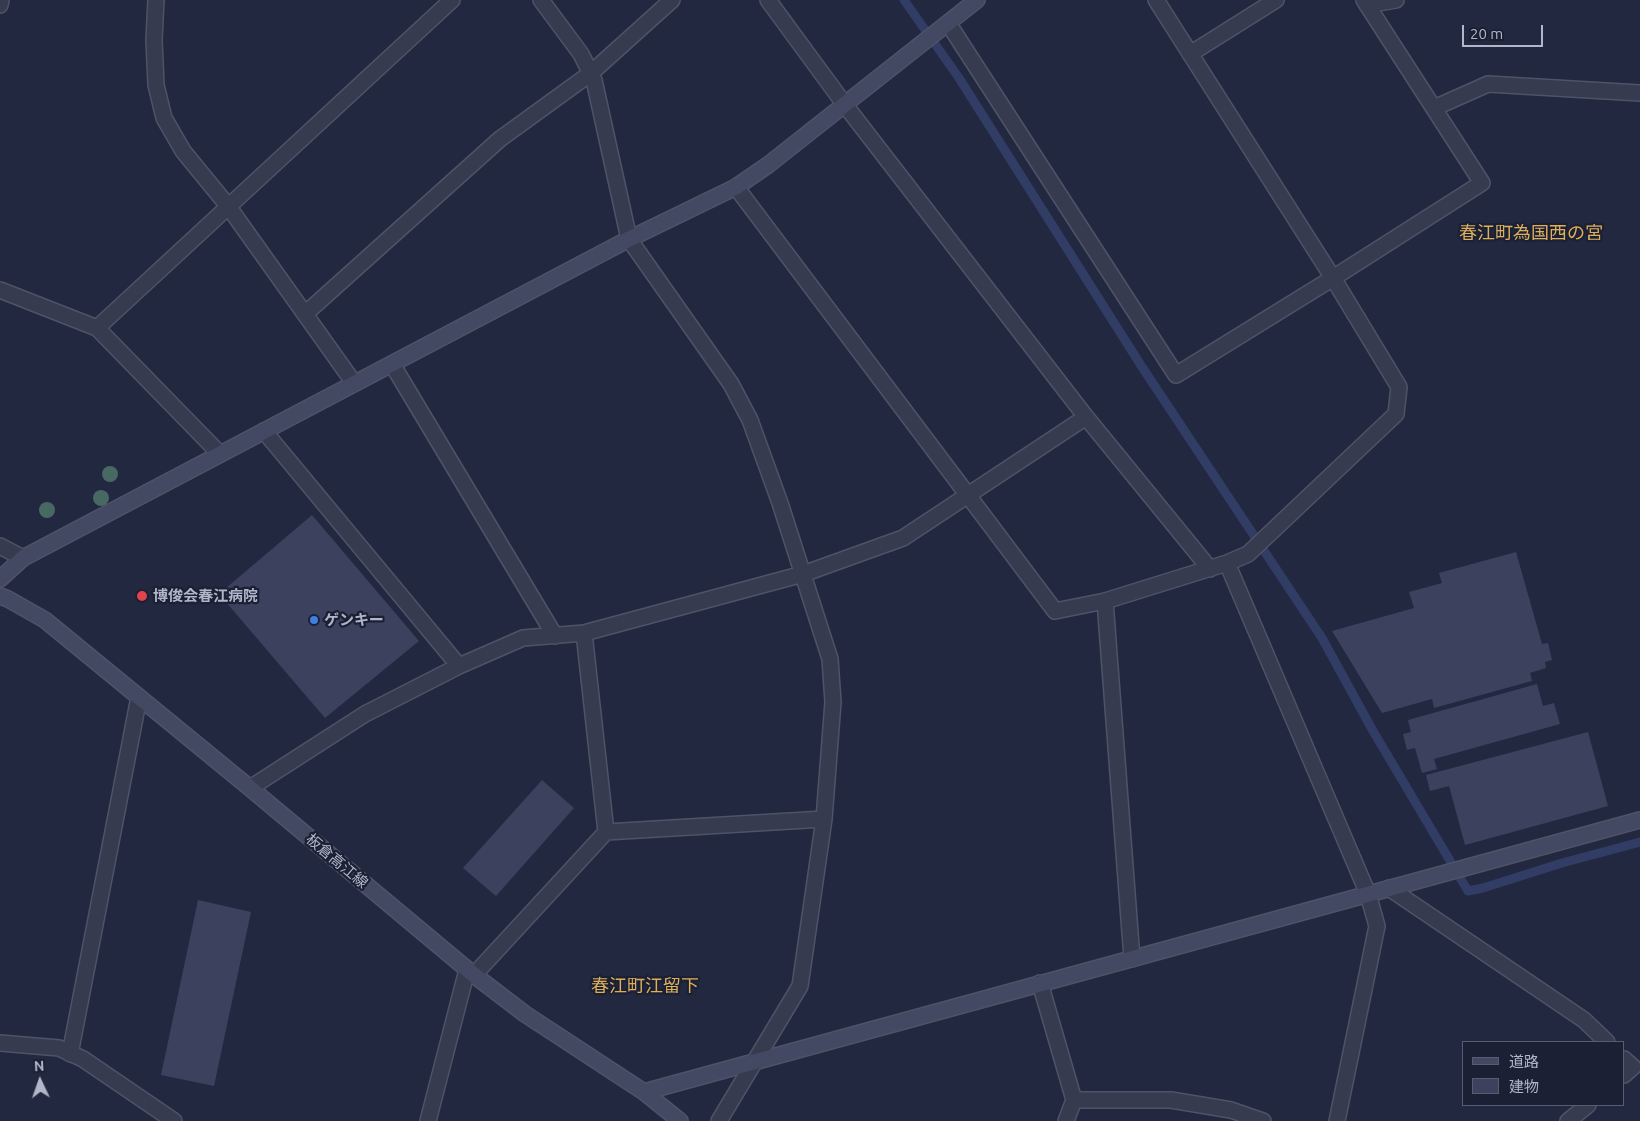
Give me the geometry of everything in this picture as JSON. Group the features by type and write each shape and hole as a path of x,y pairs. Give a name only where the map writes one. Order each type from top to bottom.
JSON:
{"street":[{"path":"0,5 1,0"},
{"path":"156,0 154,40 156,86 164,118 183,152 228,206 354,383"},
{"path":"97,328 452,0"},
{"path":"541,0 582,54 594,80 629,239 731,384 750,420 830,659 833,702 824,819 800,986 718,1121"},
{"path":"305,314 500,139 590,73 672,0"},
{"path":"768,0 844,105 1086,417 1210,569"},
{"path":"0,579 23,558 629,239 736,187 768,165 977,0"},
{"path":"736,187 1055,610 1105,601 1227,564 1248,554 1396,414 1399,387 1333,278 1156,0"},
{"path":"1190,54 1276,0"},
{"path":"948,23 1176,375 1482,183 1366,3 1396,0"},
{"path":"1434,108 1488,84 1640,93"},
{"path":"0,290 97,328 220,454"},
{"path":"392,364 555,636"},
{"path":"250,788 365,714 459,666 523,638 584,633 803,574 903,538 1086,417"},
{"path":"264,431 459,666"},
{"path":"0,546 23,558"},
{"path":"1227,564 1368,894 1377,926 1337,1121"},
{"name":"板倉高江線","path":"0,596 44,620 250,788 471,973 524,1014 644,1092 680,1121"},
{"path":"1105,601 1132,959"},
{"path":"584,633 606,832"},
{"path":"70,1054 139,698"},
{"path":"428,1121 471,973 606,832 824,819"},
{"path":"644,1092 1640,820"},
{"path":"1389,888 1584,1020 1606,1041"},
{"path":"1040,983 1074,1100 1066,1121"},
{"path":"0,1043 59,1048 83,1059 174,1121"},
{"path":"1625,1060 1633,1067 1625,1074"},
{"path":"1074,1100 1171,1100 1231,1110 1263,1121"},
{"path":"1568,1121 1587,1106"}],"building":[{"path":"312,515 419,641 325,718 219,594"},
{"path":"1516,552 1542,644 1548,643 1552,660 1545,662 1546,668 1530,673 1532,681 1434,708 1432,699 1382,713 1332,631 1414,608 1409,592 1442,583 1439,573"},
{"path":"1537,684 1543,706 1554,703 1560,724 1434,759 1437,769 1422,773 1415,748 1407,750 1403,734 1411,732 1408,720"},
{"path":"1588,732 1608,806 1465,845 1449,786 1430,791 1426,775"},
{"path":"542,780 574,808 496,896 463,868"},
{"path":"198,900 251,912 214,1086 161,1075"}],"waterway":[{"path":"904,0 959,78 1142,367 1322,638 1373,731 1468,891 1640,842"}],"place":[{"name":"博俊会春江病院","path":"142,596"},
{"name":"ゲンキー","path":"314,620"}],"district":[{"name":"春江町為国西の宮","path":"1531,233"},
{"name":"春江町江留下","path":"645,986"}]}
